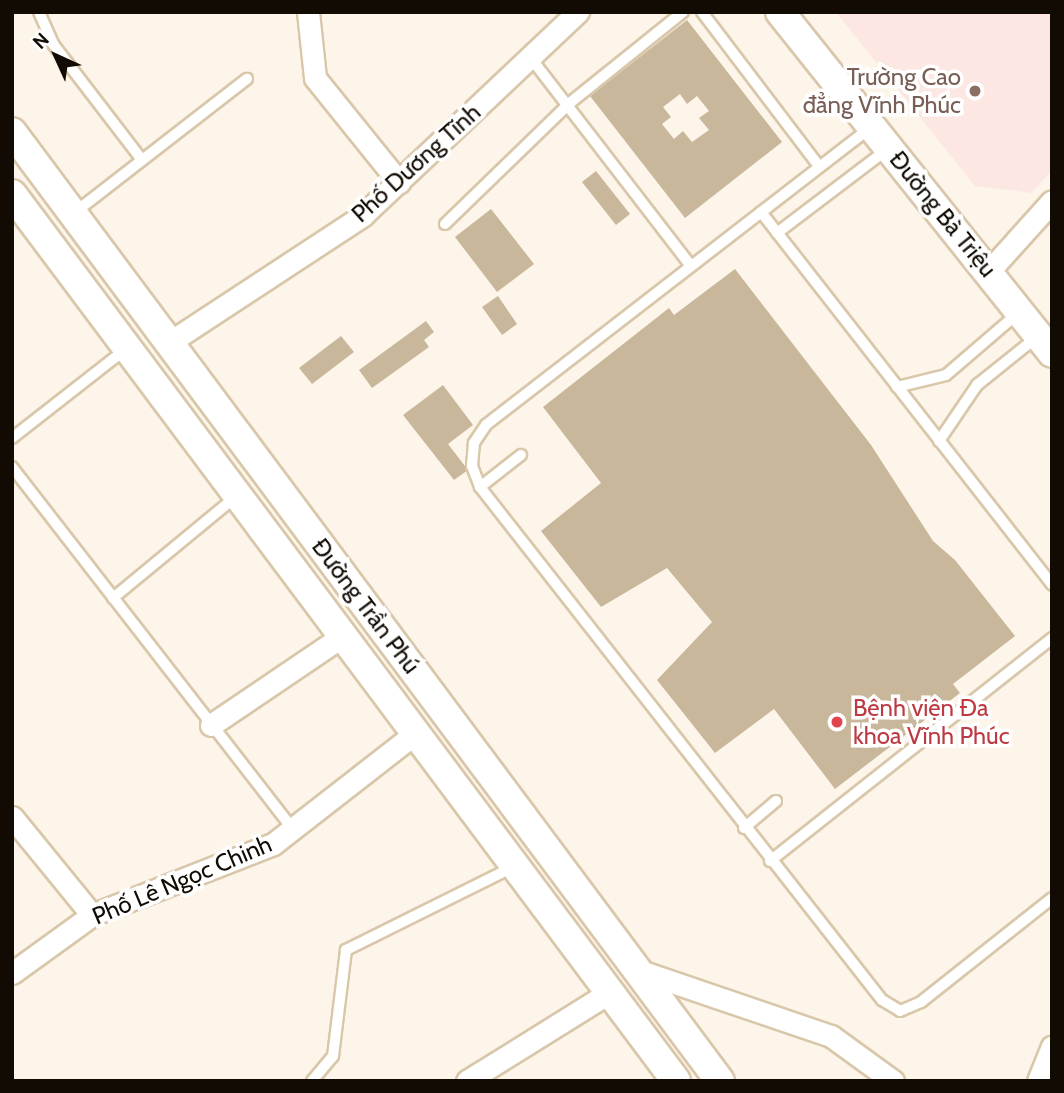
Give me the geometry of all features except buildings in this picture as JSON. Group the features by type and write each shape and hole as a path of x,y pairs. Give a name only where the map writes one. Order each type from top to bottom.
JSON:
{"main road":[{"name":"Đường Bà Triệu","path":"780,12 1045,344"},
{"name":"Đường Trần Phú","path":"12,132 720,1081"},
{"name":"Đường Trần Phú","path":"12,194 676,1081"},
{"path":"610,992 639,971"}],"street":[{"path":"308,12 315,78 398,182"},
{"name":"Phố Dương Tĩnh","path":"170,342 363,215 578,12"},
{"path":"989,271 1052,201"},
{"path":"211,725 344,635"},
{"name":"Phố Lê Ngọc Chinh","path":"12,973 92,915 231,863 293,829 417,732"},
{"path":"12,817 92,915"},
{"path":"639,971 831,1036 893,1081"},
{"path":"467,1081 610,992"},
{"path":"1038,1081 1052,1047"}],"lane":[{"path":"39,12 53,44 142,160"},
{"path":"445,224 567,106 683,12"},
{"path":"702,12 819,166"},
{"path":"530,57 691,266"},
{"path":"74,213 247,79"},
{"path":"872,126 486,425 474,443 472,466 480,487 744,828 882,1000 900,1011 921,1002 1052,898"},
{"path":"777,233 890,148"},
{"path":"761,212 1052,585"},
{"path":"897,387 946,375 1021,312"},
{"path":"939,441 977,385 1045,344"},
{"path":"12,438 128,348"},
{"path":"480,487 521,455"},
{"path":"12,467 293,829"},
{"path":"113,598 238,495"},
{"path":"770,861 1052,638"},
{"path":"744,828 776,801"},
{"path":"318,1079 333,1056 346,950 516,865"}],"shaded area":[{"name":"Trường Cao đẳng Vĩnh Phúc","path":"836,12 1052,12 1052,170 1032,193 975,186"}],"place":[{"name":"Trường Cao đẳng Vĩnh Phúc","path":"975,91"},
{"name":"Bệnh viện Đa khoa Vĩnh Phúc","path":"837,722"}]}
